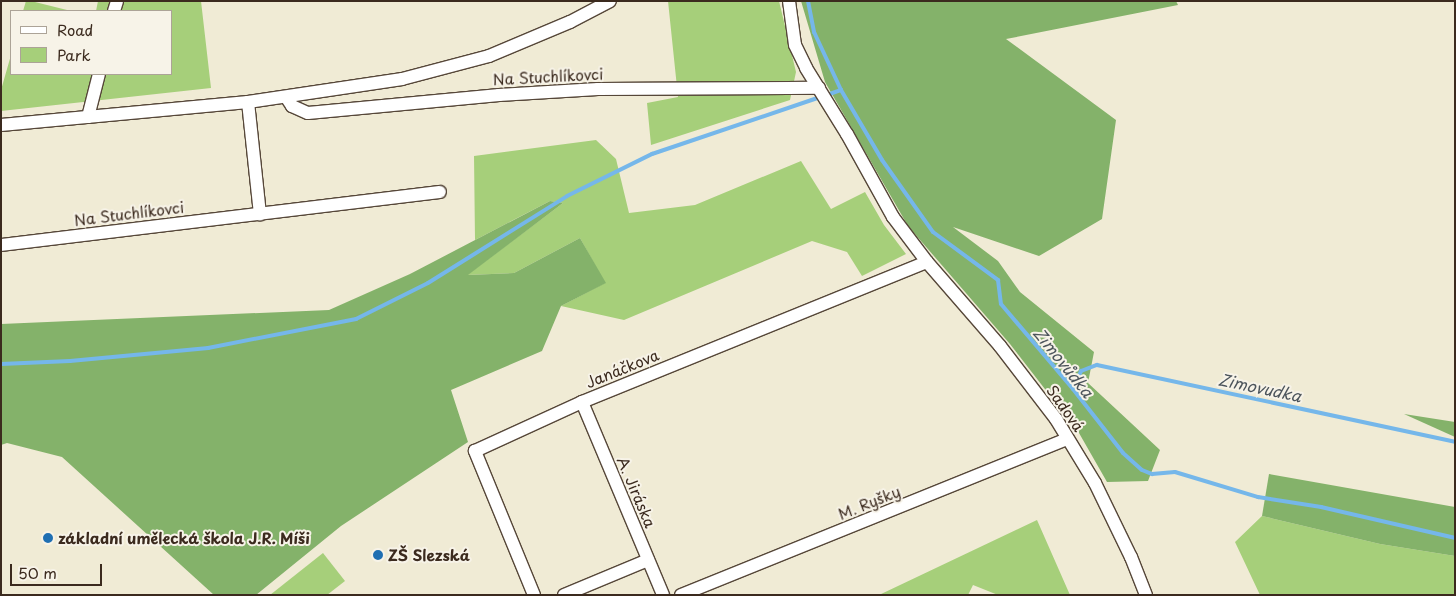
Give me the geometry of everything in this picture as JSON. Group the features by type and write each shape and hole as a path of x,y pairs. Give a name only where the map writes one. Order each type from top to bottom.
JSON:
{"street":[{"name":"Na Stuchlíkovci","path":"1,125 248,102 402,79 489,56 570,22 610,1"},
{"path":"789,1 795,45 847,134 892,218 927,262"},
{"path":"88,117 99,75"},
{"name":"Na Stuchlíkovci","path":"286,97 292,106 308,113 499,95 598,89 819,88"},
{"path":"248,102 260,214"},
{"name":"Na Stuchlíkovci","path":"1,245 440,192"},
{"name":"Janáčkova","path":"534,595 475,451 582,402 927,262"},
{"name":"Sadová","path":"927,262 1000,346 1068,439 1111,516 1146,595"},
{"name":"A. Jiráska","path":"582,402 663,595"},
{"name":"M. Ryšky","path":"681,595 1068,439"},
{"path":"564,595 648,560"}],"green space":[{"path":"26,1 31,1 67,10 23,10"},
{"path":"98,1 201,1 211,88 1,111 1,90 10,58 10,75 172,75 172,10 96,10"},
{"path":"668,1 779,1 796,72 790,100 651,145 647,103 678,97"},
{"path":"801,1 1176,1 1178,5 1006,39 1116,120 1102,219 1039,256 953,227 998,261 1020,292 1094,352 1088,383 1160,450 1148,481 1107,482 1079,433 1010,344 908,226 825,82"},
{"path":"596,140 616,159 629,213 695,205 801,161 831,209 865,192 884,225 906,254 862,276 847,252 812,241 624,320 561,306 605,283 580,238 514,273 467,275 563,203 550,201 475,240 474,156"},
{"path":"550,201 563,203 468,275 514,273 580,238 606,283 561,306 542,351 451,390 468,442 341,526 256,595 214,595 62,457 7,443 1,445 1,324 329,310 410,274"},
{"path":"1404,414 1455,422 1455,437"},
{"path":"1269,474 1455,507 1455,556 1380,544 1262,516"},
{"path":"1262,516 1380,544 1455,556 1455,595 1260,595 1235,542"},
{"path":"1037,520 1070,595 998,595 973,585 968,595 879,595"},
{"path":"323,553 345,581 327,595 270,595"}],"waterway":[{"name":"Zimovůdka","path":"808,1 814,32 841,90 882,160 933,232 998,280 1001,304 1073,389 1123,453 1142,470 1152,474 1175,472 1258,497 1321,507 1455,538"},
{"path":"827,95 841,90"},
{"path":"1,364 70,361 208,348 356,319 428,283 567,196 652,154 820,97"},
{"name":"Zimovudka","path":"1073,389 1081,371 1097,365 1455,442"}],"place":[{"name":"základní umělecká škola J.R. Míši","path":"48,538"},
{"name":"ZŠ Slezská","path":"378,555"}]}
